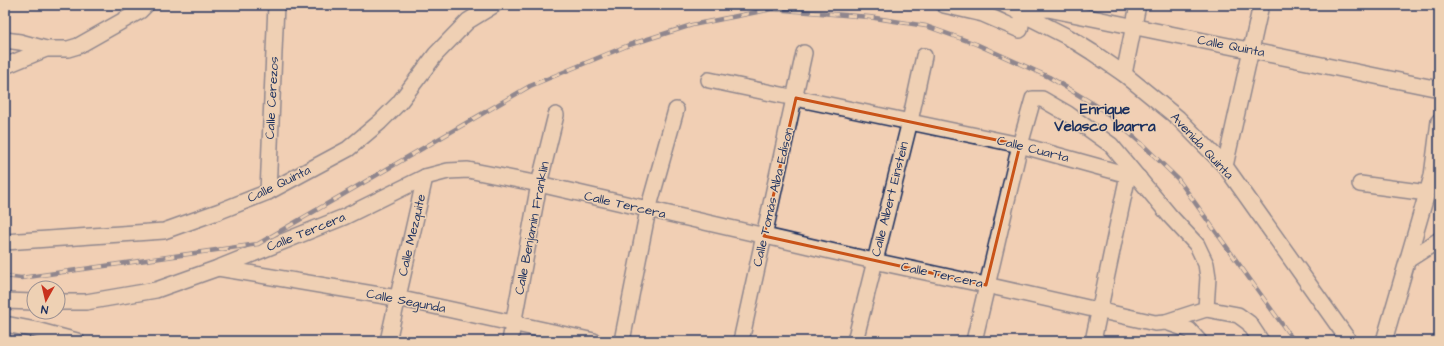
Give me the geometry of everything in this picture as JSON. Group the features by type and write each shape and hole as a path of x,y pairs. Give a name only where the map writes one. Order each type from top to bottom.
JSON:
{"street":[{"path":"5,40 20,42 46,49 68,49 78,46 128,18 140,11 146,5"},
{"name":"Calle Cerezos","path":"268,192 276,5"},
{"name":"Calle Quinta","path":"5,242 164,231 268,192 348,149 375,127 399,103 436,54 468,21 494,5"},
{"path":"944,5 983,14 1020,30 1024,9"},
{"name":"Avenida Quinta","path":"1005,5 1024,9 1068,37 1124,74 1178,118 1225,166 1348,341"},
{"path":"1124,74 1138,5"},
{"path":"1225,166 1261,5"},
{"name":"Calle Quinta","path":"1024,9 1048,9 1439,89"},
{"path":"5,66 46,49"},
{"name":"Calle Tomás Alba Edison","path":"741,341 796,98 804,53"},
{"name":"Calle Albert Einstein","path":"855,341 910,121 924,56"},
{"name":"Calle Cuarta","path":"709,80 1020,145 1133,176"},
{"path":"974,341 1020,145 1033,99 1042,99 1068,114 1111,145 1133,176 1197,245 1206,264 1208,277 1206,309 1238,315 1249,323 1261,341"},
{"path":"622,341 648,210 676,110"},
{"name":"Calle Benjamín Franklin","path":"510,341 540,184 556,115"},
{"path":"1384,341 1432,185 1439,121"},
{"name":"Calle Tercera","path":"66,302 86,302 156,290 218,268 344,217 425,177 448,171 468,170 540,184 648,210 1155,323 1166,322 1206,309"},
{"path":"1093,341 1133,176"},
{"name":"Calle Mezquite","path":"388,341 425,177"},
{"path":"1360,184 1432,185"},
{"path":"1408,260 1439,240"},
{"name":"Calle Segunda","path":"218,268 397,298 594,341"},
{"path":"5,301 26,302"},
{"path":"1166,322 1189,330 1199,341"},
{"path":"5,324 36,330 77,341"}],"highlighted area":[{"path":"796,98 1020,145 986,285 764,236"}],"railway":[{"path":"5,276 21,278 258,244 530,86 629,45 692,25 772,9 869,17 926,26 976,44 1049,77 1100,108 1142,144 1178,179 1294,341"}],"district":[{"name":"Enrique Velasco Ibarra","path":"1105,118"}]}
